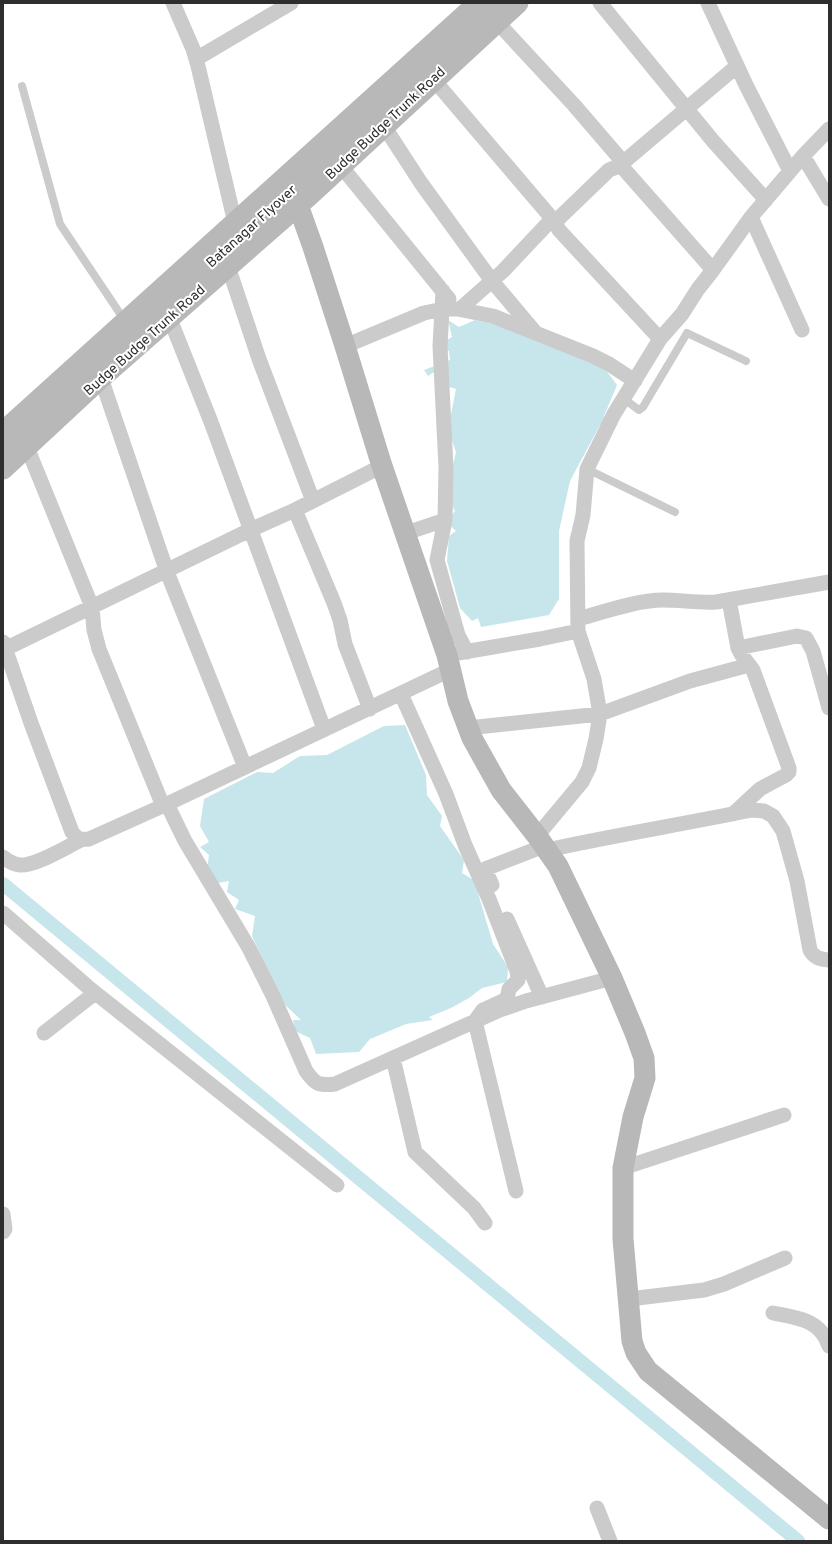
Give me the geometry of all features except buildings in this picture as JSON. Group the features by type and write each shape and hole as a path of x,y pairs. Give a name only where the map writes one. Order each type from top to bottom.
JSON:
{"street":[{"path":"173,3 196,59 235,223 255,243"},
{"path":"196,59 291,3"},
{"name":"Budge Budge Trunk Road","path":"3,432 478,3"},
{"name":"Budge Budge Trunk Road","path":"3,469 101,378 341,166 434,80 498,12 518,3"},
{"path":"600,3 713,141 766,200"},
{"path":"708,3 737,66 790,171"},
{"path":"498,12 623,168 713,270"},
{"name":"Batanagar Flyover","path":"3,450 498,12"},
{"path":"737,66 621,164 609,170 492,281 453,309 440,346 446,468 445,520 437,560 458,634 455,659 458,700 472,738 484,762 501,790 558,866 612,978 644,1058 645,1078 633,1117 623,1168 623,1232 632,1341 636,1354 648,1371 828,1517"},
{"path":"434,80 554,221 559,230 660,340"},
{"path":"384,126 421,183 492,281 537,334"},
{"path":"543,844 582,782 589,768 600,714 594,680 578,625 577,541 582,515 587,468 614,414 660,340 752,217 803,156 829,129"},
{"path":"803,156 829,199"},
{"path":"341,166 444,291 453,309"},
{"path":"279,183 298,205 346,346 382,466 406,533 455,659"},
{"path":"752,217 802,330"},
{"path":"228,266 259,359 313,501"},
{"path":"346,346 424,313 453,309 493,316 593,356 609,364 635,381"},
{"path":"170,318 211,422 324,729"},
{"path":"101,378 167,572 245,767"},
{"path":"28,447 92,607 94,630 99,649 165,805 249,948 273,996 306,1071 313,1081 323,1086 335,1084 475,1021 515,1005 612,978"},
{"path":"81,840 76,838 72,832 4,647 167,572 250,530 296,510 382,466"},
{"path":"296,510 334,603 340,620 345,644 370,709"},
{"path":"406,533 445,520"},
{"path":"3,857 10,862 20,865 34,863 81,840 89,839 401,694 455,659 540,639 649,601 663,600 703,602 729,600 829,582"},
{"path":"729,600 738,648 753,670 789,772 760,789 734,814"},
{"path":"738,648 797,636 806,638 813,651 829,708"},
{"path":"468,728 600,714 690,681 749,665"},
{"path":"401,694 446,794 465,845 489,899 517,971 518,980 509,989 507,999 483,1010 475,1021 516,1191"},
{"path":"542,997 485,869 543,844 613,836 752,810 764,811 773,816 783,830 797,881 810,950 813,955 818,958 829,960"},
{"path":"3,913 95,993 337,1185"},
{"path":"44,1033 95,993"},
{"path":"393,1058 416,1152 474,1208 484,1223"},
{"path":"623,1168 784,1115"},
{"path":"3,1214 5,1229 3,1232"},
{"path":"629,1299 704,1290 724,1284 785,1258"},
{"path":"773,1312 814,1324 826,1338 829,1346"},
{"path":"597,1508 610,1541"}],"lane":[{"path":"22,86 60,224 126,322"},
{"path":"673,324 687,333 746,361"},
{"path":"624,400 639,410 643,407 687,333"},
{"path":"587,468 675,512"}],"water":[{"path":"448,320 459,327 475,320 503,325 605,369 617,385 604,416 609,422 600,425 570,481 559,531 559,599 549,615 481,627 478,618 472,621 460,608 447,561 449,536 456,531 446,522 455,511 446,495 456,452 448,429 456,389 443,385 443,366 428,376 424,370 450,360 449,351 433,348 452,337"},
{"path":"405,725 426,775 427,795 442,816 440,826 464,860 462,873 482,885 478,893 493,944 508,967 507,982 482,988 469,998 451,1008 429,1017 433,1020 406,1024 370,1039 359,1052 316,1054 310,1038 295,1031 293,1020 301,1020 283,1003 252,936 255,916 235,909 239,900 227,892 229,881 212,884 206,877 209,855 200,847 209,842 200,826 204,799 257,772 273,773 300,756 327,755 384,726"}],"waterway":[{"path":"3,884 798,1541"}]}
